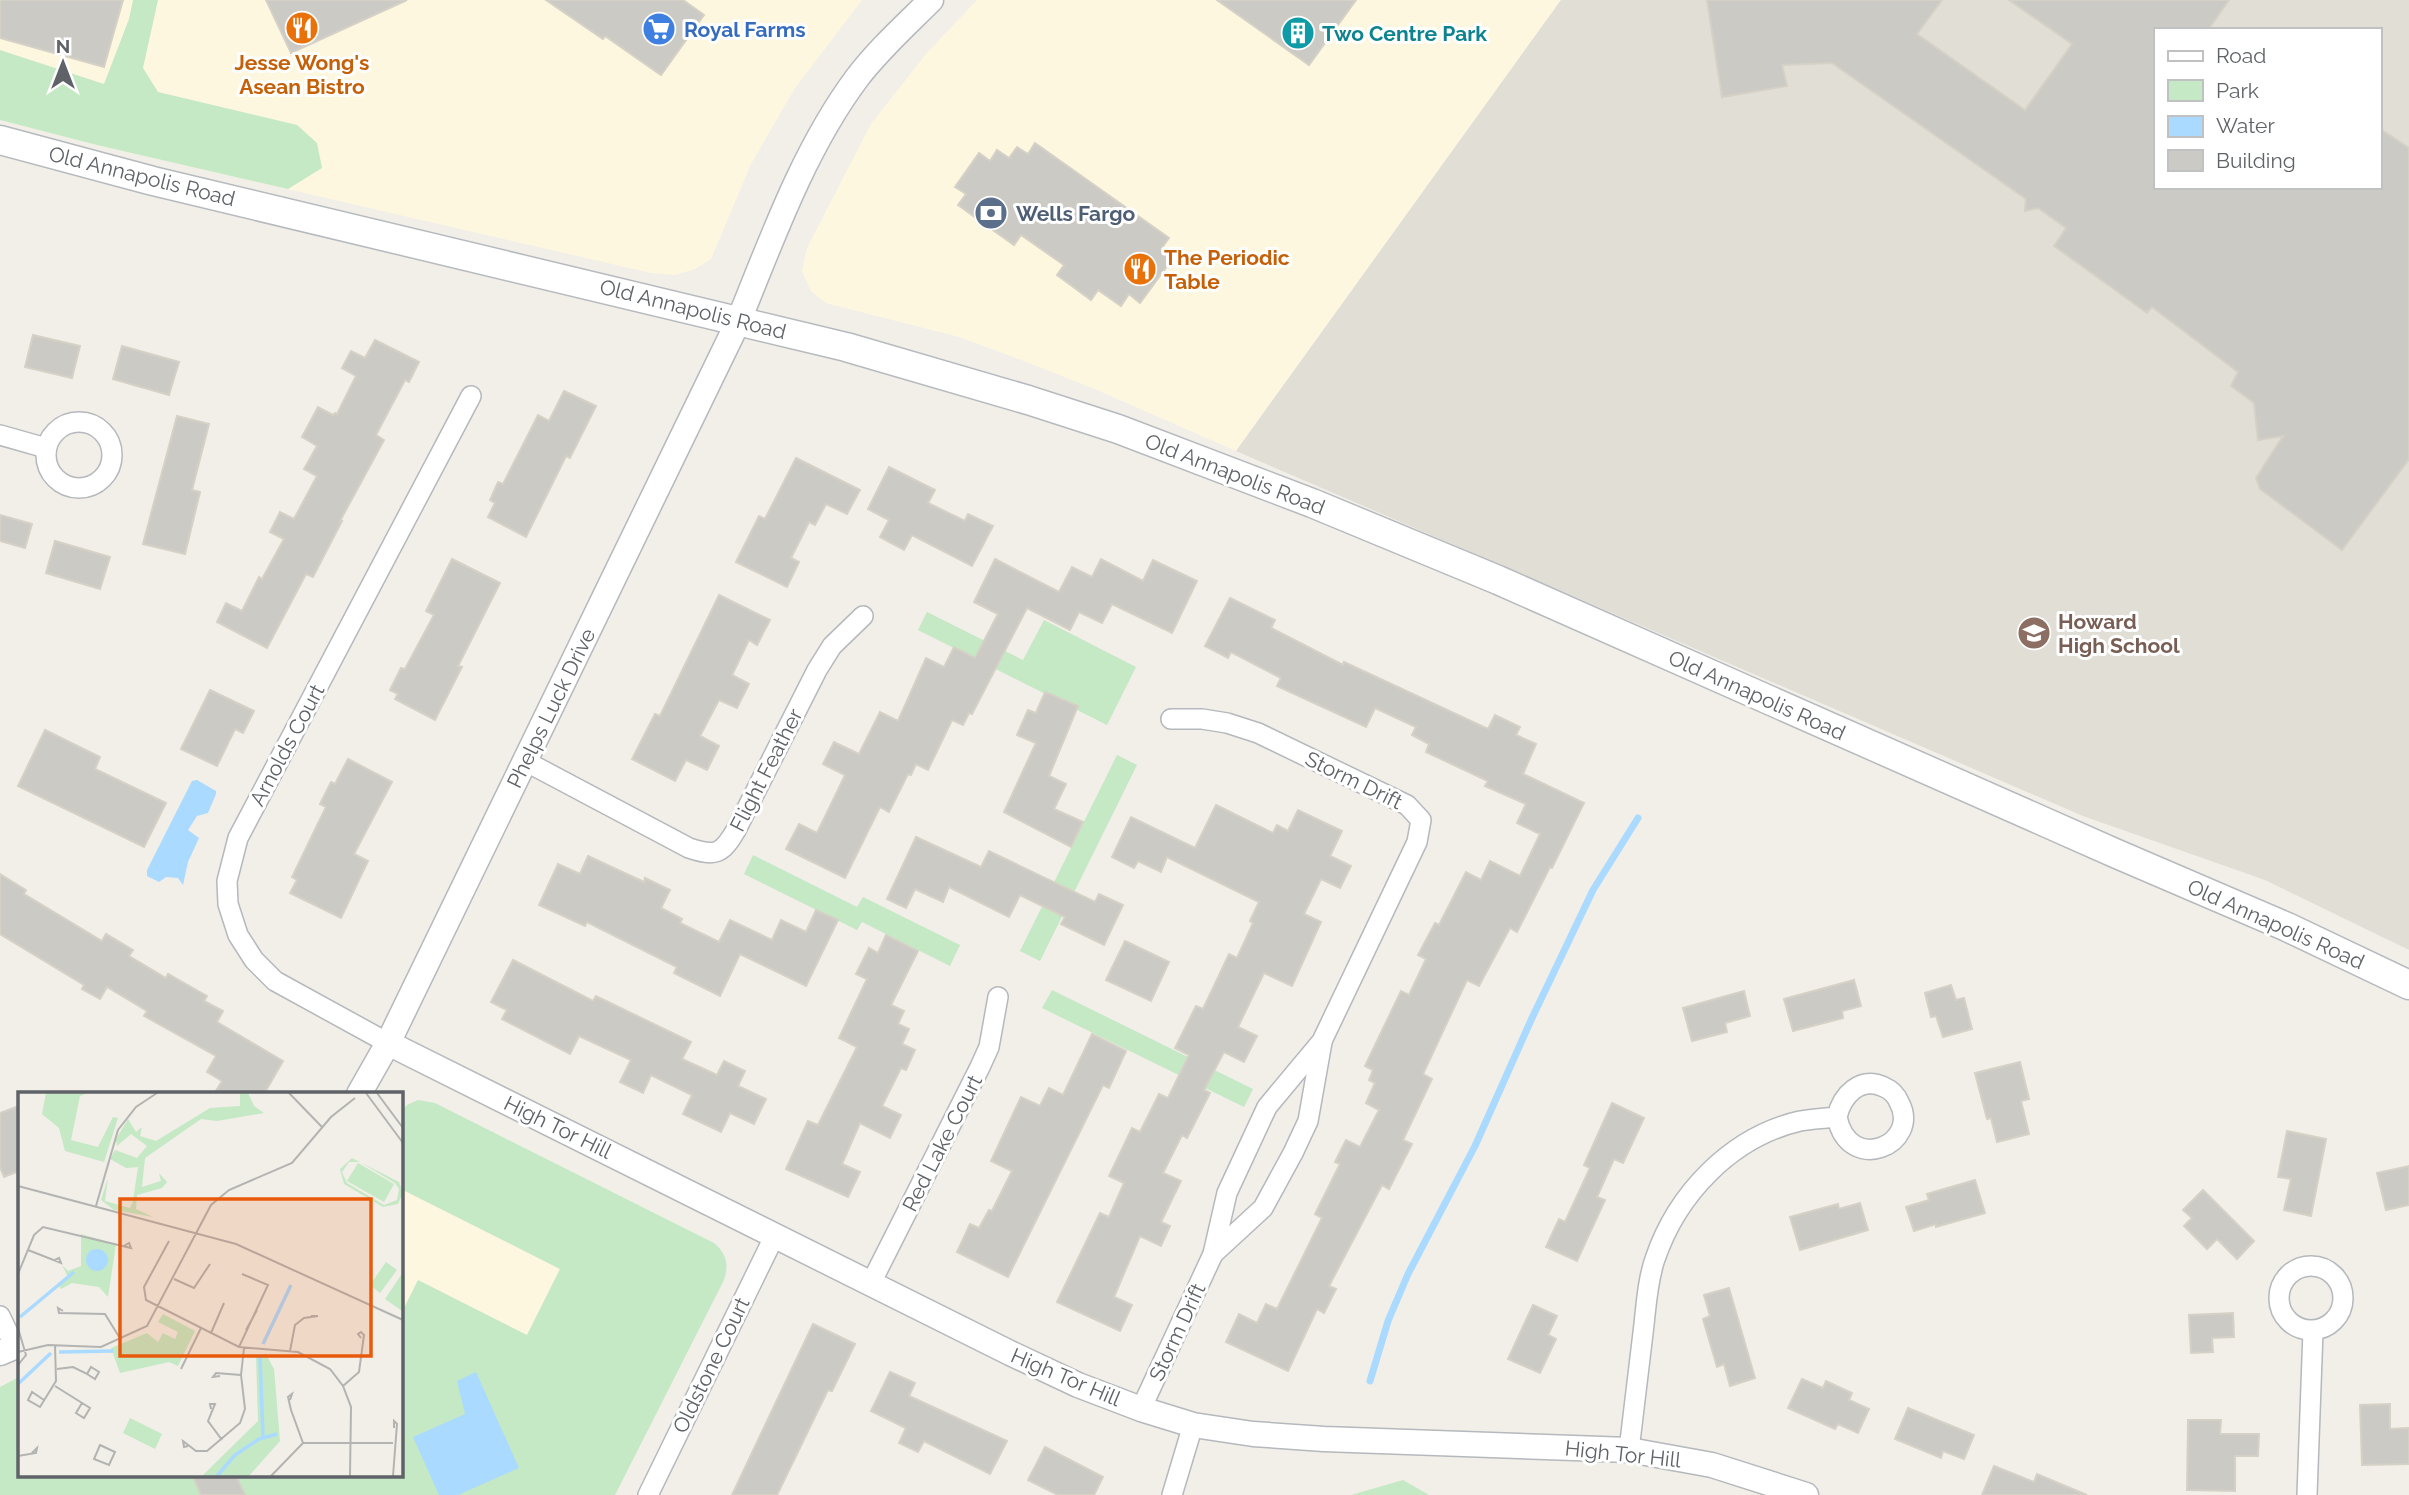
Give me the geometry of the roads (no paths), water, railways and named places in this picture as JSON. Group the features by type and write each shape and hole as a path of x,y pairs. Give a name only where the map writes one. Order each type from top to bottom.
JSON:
{"main road":[{"name":"Old Annapolis Road","path":"0,140 153,181 858,350 1028,400 1164,446 1312,503 1498,580 2287,927 2409,985"}],"street":[{"name":"Phelps Luck Drive","path":"360,1092 388,1042 526,761 739,320 789,196 830,121 857,79 931,0"},
{"name":"Arnolds Court","path":"388,1042 275,981 254,960 238,935 228,904 227,881 238,838 471,396"},
{"path":"0,435 46,448"},
{"name":"Flight Feather","path":"526,761 689,848 704,853 717,853 727,846 736,830 817,670 832,646 863,615"},
{"name":"Storm Drift","path":"1141,1409 1213,1254 1227,1193 1267,1107 1322,1041 1417,842 1421,820 1407,805 1258,733 1214,721 1171,719"},
{"name":"Red Lake Court","path":"871,1283 981,1067 989,1047 998,997"},
{"name":"Storm Drift","path":"1213,1254 1263,1208 1293,1153 1308,1121 1322,1041"},
{"name":"High Tor Hill","path":"388,1042 1010,1353 1079,1385 1141,1409 1193,1424 1253,1434 1629,1450 1712,1465 1806,1495"},
{"path":"1629,1450 1647,1297 1654,1261 1664,1235 1682,1202 1703,1177 1731,1153 1769,1131 1799,1121 1837,1116"},
{"name":"Oldstone Court","path":"648,1495 775,1235"},
{"path":"0,1316 11,1348"},
{"path":"2307,1495 2313,1331"},
{"path":"1171,1495 1193,1424"}],"water":[{"path":"197,780 216,791 216,794 208,813 197,816 188,830 199,838 188,862 183,885 178,878 166,877 159,882 147,876 147,870 192,781"},
{"path":"476,1372 519,1468 458,1495 439,1495 413,1437 465,1414 457,1381"}],"waterway":[{"path":"1370,1381 1388,1321 1408,1274 1475,1146 1593,890 1638,818"}],"place":[{"name":"Jesse Wong's Asean Bistro","path":"302,28"},
{"name":"Royal Farms","path":"659,29"},
{"name":"Two Centre Park","path":"1298,33"},
{"name":"Wells Fargo","path":"991,213"},
{"name":"The Periodic Table","path":"1140,269"},
{"name":"Howard High School","path":"2034,633"}]}
